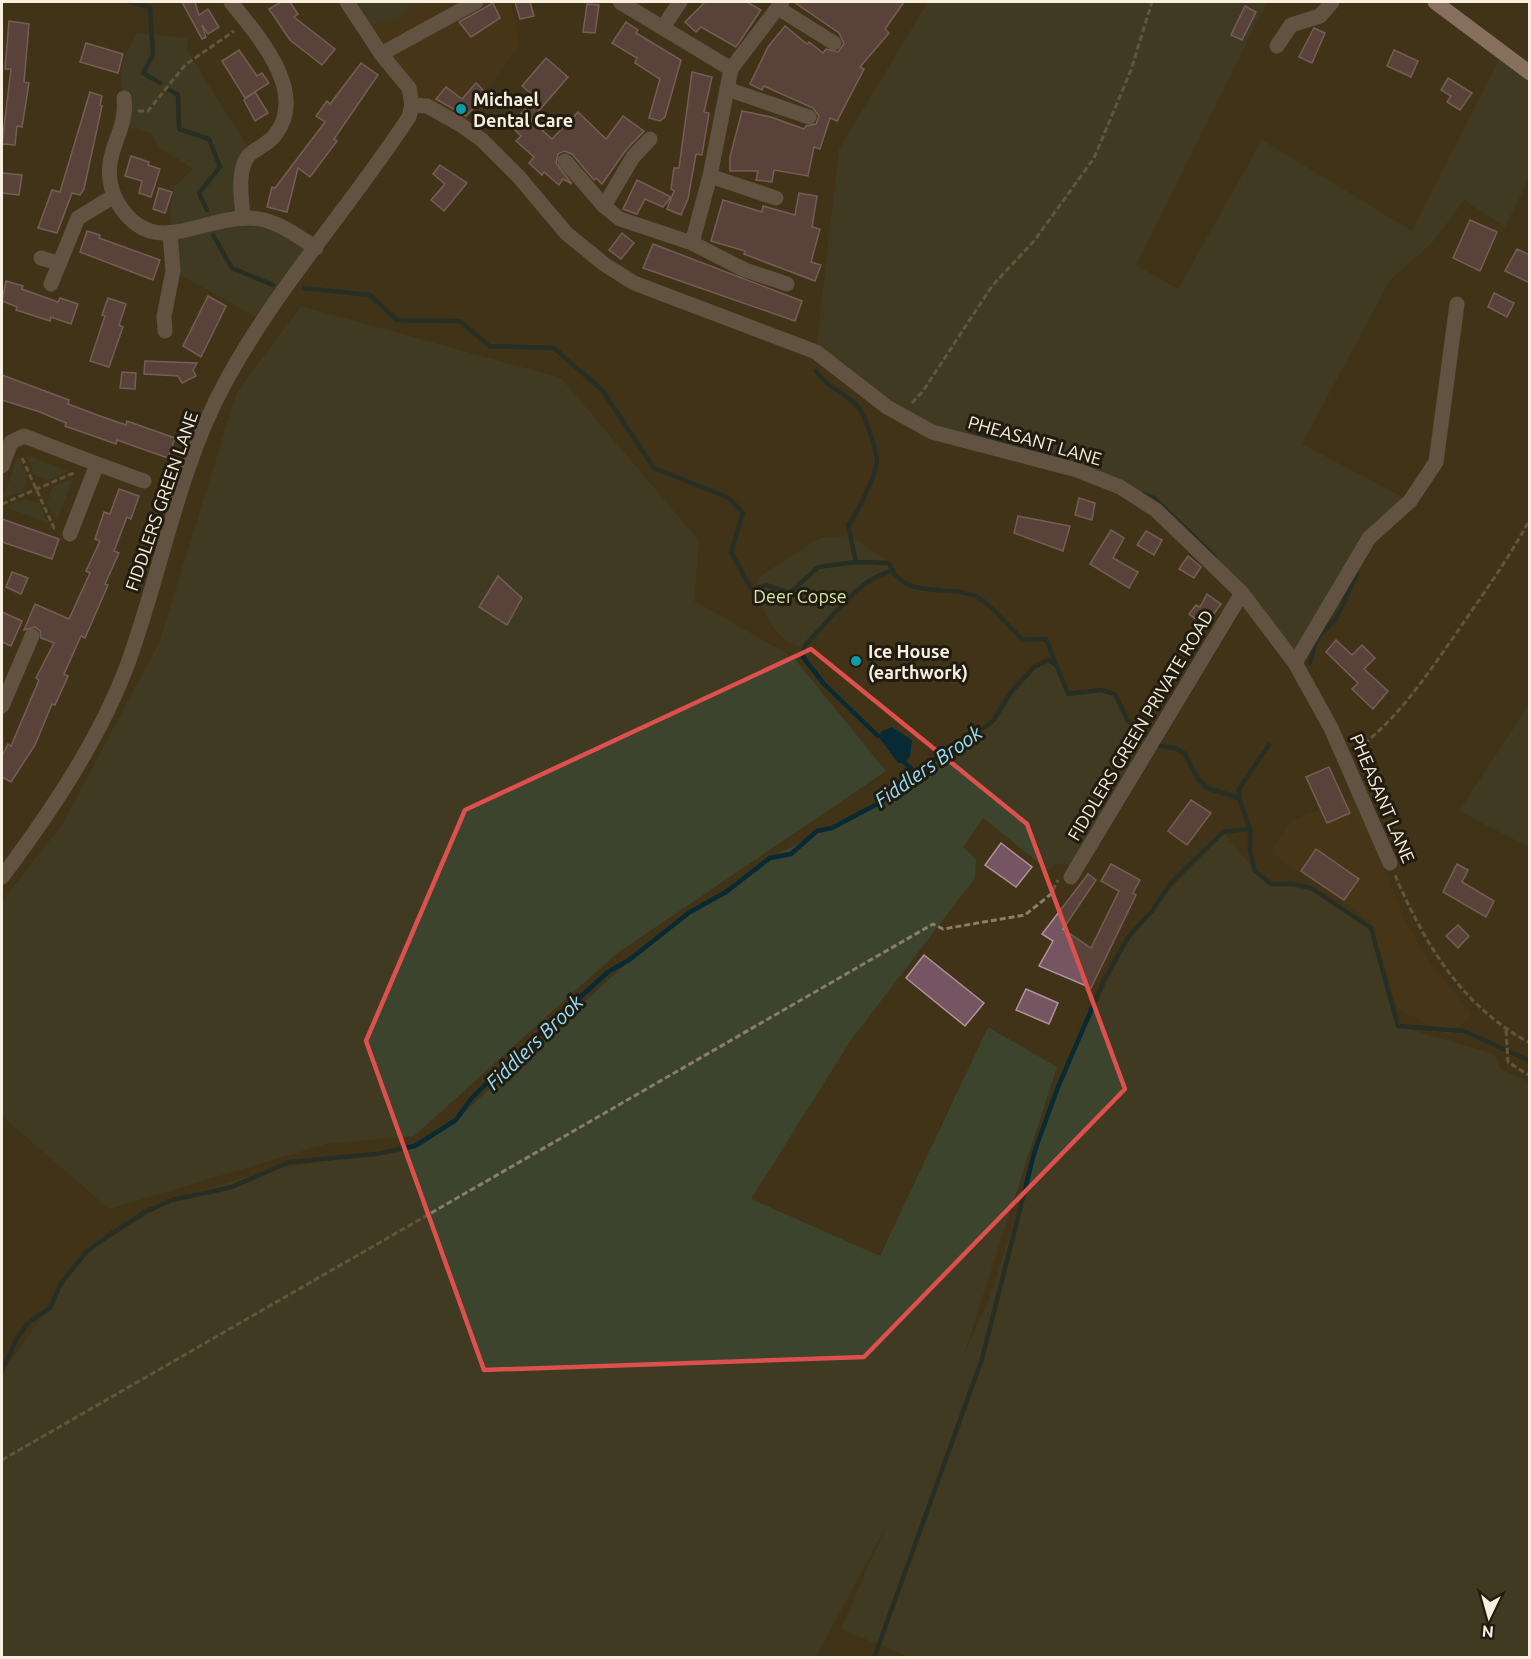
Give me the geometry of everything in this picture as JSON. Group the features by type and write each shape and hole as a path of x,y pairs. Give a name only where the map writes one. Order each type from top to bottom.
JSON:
{"main road":[{"path":"1435,2 1530,73"}],"street":[{"path":"231,2 274,63 284,89 285,109 275,135 249,155 244,165 243,218"},
{"path":"347,2 381,54 409,88 412,105"},
{"path":"381,54 476,2"},
{"path":"620,2 731,69"},
{"path":"663,27 680,2"},
{"path":"1277,46 1291,25 1320,16 1332,2"},
{"path":"693,243 710,176 731,69 780,5 834,43"},
{"path":"727,89 809,117"},
{"path":"124,105 108,161 108,177 114,196 133,222 151,231 170,234 243,218 257,218 276,224 316,248"},
{"name":"PHEASANT LANE","path":"412,105 427,106 461,124 482,140 519,177 566,233 619,274 650,291 816,352 903,418 932,432 1077,470 1120,487 1171,522 1242,593 1295,663 1321,708 1345,758 1390,863"},
{"name":"FIDDLERS GREEN LANE","path":"2,877 38,829 88,748 128,665 199,438 226,381 264,321 406,122 412,105"},
{"path":"604,206 633,157 650,140"},
{"path":"565,161 604,206 620,219 693,243 745,270 787,284"},
{"path":"710,176 776,198"},
{"path":"51,284 78,218 114,196"},
{"path":"160,319 173,271 170,234"},
{"path":"41,258 58,263"},
{"path":"1295,663 1369,538 1410,501 1436,462 1457,304"},
{"path":"2,466 14,439 28,437 144,482"},
{"path":"70,534 97,464"},
{"name":"FIDDLERS GREEN PRIVATE ROAD","path":"1071,877 1242,593"},
{"path":"2,706 9,671 32,636"}],"path":[{"path":"903,418 992,286 1034,241 1094,158 1131,70 1152,2"},
{"path":"124,105 148,111 185,65 246,22"},
{"path":"14,439 54,528 70,534"},
{"path":"2,504 97,464"},
{"path":"1345,758 1376,735 1425,678 1487,589 1530,519"},
{"name":"PHEASANT LANE","path":"1390,863 1413,915 1449,974 1476,1005 1506,1029 1530,1043"},
{"path":"2,1460 933,924 944,929 1024,915 1051,894 1056,880 1071,877"},
{"path":"1506,1029 1508,1062 1530,1076"}],"highlighted area":[{"path":"811,649 1027,824 1125,1089 864,1357 484,1370 366,1041 465,810"}],"shaded area":[{"path":"347,2 511,2 520,45 461,125 412,105"},
{"path":"1356,795 1405,921 1431,965 1472,1014 1449,1035 1398,1009 1371,921 1270,852 1291,821"}],"green space":[{"path":"355,2 422,2 390,21 370,24"},
{"path":"928,2 1267,2 1136,265 1178,289 1262,140 1412,231 1503,52 1529,73 1529,178 1505,227 1464,200 1431,244 1390,280 1302,444 1410,501 1369,538 1295,663 1261,615 1120,487 932,432 816,352 839,149"},
{"path":"137,33 187,38 188,52 245,143 255,152 249,156 243,218 316,248 264,321 173,271 170,209 174,187 193,169 158,146 151,133 120,125 123,110 122,68"},
{"path":"301,306 561,378 699,541 694,601 793,657 886,771 616,954 414,1136 326,1144 109,1209 2,1116 2,901 62,825 159,643 237,392"},
{"path":"18,455 28,476 22,492 3,498"},
{"path":"26,455 68,471 49,481 34,475"},
{"path":"73,479 57,520 47,502 53,486"},
{"path":"25,499 40,504 48,523 6,507"},
{"name":"Deer Copse","path":"850,536 889,563 892,571 867,582 855,592 832,615 804,649 787,641 774,629 762,607 758,591 760,576 820,538"},
{"path":"1049,660 1057,665 1068,694 1101,690 1115,694 1128,721 1149,737 1072,865 1054,864 1049,871 983,818 963,847 976,859 975,878 851,1040 751,1199 880,1256 988,1027 1057,1067 963,1357 989,1299 1058,1087 1129,936 1223,832 1255,871 1271,884 1311,888 1371,928 1398,1021 1408,1029 1494,1054 1500,1069 1529,1082 1529,1657 909,1657 841,1629 887,1524 816,1657 2,1658 2,1374 87,1251 172,1200 268,1170 415,1146 456,1120 643,948 770,858 918,782 903,784 928,763 962,743 993,720 1024,678"},
{"path":"1529,705 1529,847 1459,811"}],"water":[{"path":"892,727 912,740 910,756 905,763 898,763 878,736 882,731"}],"building":[{"path":"182,2 195,2 199,15 208,9 219,27 208,34 202,25 206,37 202,39"},
{"path":"281,2 290,2 298,14 294,17 335,49 322,65 290,40 269,9"},
{"path":"515,2 530,2 534,16 520,19"},
{"path":"705,2 747,2 761,10 736,47 701,27 696,32 685,22"},
{"path":"794,2 904,2 885,29 889,33 860,67 864,69 837,121 830,118 820,149 814,147 808,176 774,170 772,182 756,180 758,171 730,171 730,157 742,111 771,117 804,129 806,126 816,124 819,116 813,108 764,86 762,90 750,84 768,47 785,26 807,44 809,42 823,53 826,49 838,52 844,44 839,33"},
{"path":"493,3 500,18 471,37 459,22"},
{"path":"587,4 599,5 595,33 583,32"},
{"path":"1245,6 1256,12 1242,40 1231,35"},
{"path":"9,21 29,24 24,82 29,83 22,127 17,126 15,145 2,144 11,69 5,69"},
{"path":"626,22 638,30 636,33 681,60 665,117 660,121 649,118 660,79 635,63 637,58 612,43"},
{"path":"1314,28 1325,33 1312,63 1299,57"},
{"path":"86,43 123,54 118,73 80,62"},
{"path":"239,50 257,76 262,73 269,83 245,98 222,61"},
{"path":"1394,50 1418,61 1411,77 1387,66"},
{"path":"546,58 568,77 531,120 552,139 578,112 606,139 623,116 644,131 626,150 602,184 596,178 594,180 572,154 564,151 558,154 556,163 572,184 563,179 559,185 544,172 542,175 529,163 534,157 516,141 521,136 510,125 536,98 522,86"},
{"path":"361,63 378,75 334,139 337,141 310,177 298,168 287,212 267,207 272,187 275,188 325,122 316,116 327,101 330,104"},
{"path":"692,72 712,77 704,112 709,113 702,155 696,154 688,199 681,215 667,209 674,191 671,189 674,168 679,168"},
{"path":"1448,78 1472,93 1460,110 1447,102 1451,96 1441,90"},
{"name":"Michael Dental Care","path":"476,83 487,94 466,116 436,99 446,87 462,99"},
{"path":"90,92 102,96 100,105 102,106 84,189 80,195 72,193 57,233 38,228 52,190 60,192"},
{"path":"255,92 268,113 255,121 244,100"},
{"path":"131,156 149,162 148,165 160,169 151,197 139,193 142,181 125,176"},
{"path":"440,165 467,183 444,211 431,200 445,184 433,174"},
{"path":"2,173 22,175 19,195 2,193"},
{"path":"637,180 671,197 663,207 645,199 637,214 623,209"},
{"path":"159,188 172,192 165,213 153,209"},
{"path":"799,193 817,196 812,227 820,229 811,262 821,265 815,281 744,254 745,251 711,241 723,200 762,212 763,206 795,215"},
{"path":"1470,220 1497,232 1480,271 1453,258"},
{"path":"87,231 100,235 99,238 160,260 153,280 80,252"},
{"path":"622,233 634,243 621,259 609,250"},
{"path":"653,244 802,301 795,321 643,268"},
{"path":"1517,249 1530,255 1530,283 1505,271"},
{"path":"6,281 58,302 60,298 78,304 71,324 51,317 50,321 16,310 17,307 2,301"},
{"path":"1494,293 1514,303 1507,317 1488,307"},
{"path":"208,296 226,306 201,357 183,346"},
{"path":"108,298 126,304 119,325 123,327 109,367 90,361 105,316 102,315"},
{"path":"145,361 197,363 193,370 196,376 182,383 178,376 144,374"},
{"path":"122,372 136,373 135,389 120,388"},
{"path":"2,375 69,400 68,404 100,416 126,425 127,421 175,438 168,458 117,440 116,444 65,426 66,423 40,412 2,400"},
{"path":"119,489 139,496 131,519 127,517 114,551 119,553 105,584 108,585 85,638 81,636 64,674 68,676 55,705 52,704 35,745 11,782 2,777 2,756 8,744 11,746 39,680 36,678 54,643 41,638 40,631 35,627 24,630 35,604 69,619 90,573 86,571 100,541 95,539 104,512 110,514"},
{"path":"1079,498 1095,503 1092,520 1075,515"},
{"path":"1018,516 1070,526 1063,551 1014,533"},
{"path":"2,519 59,539 52,559 2,542"},
{"path":"1111,530 1124,538 1113,558 1138,572 1129,588 1090,564"},
{"path":"1146,531 1162,540 1154,555 1137,545"},
{"path":"1188,556 1201,567 1194,578 1179,569"},
{"path":"12,572 28,578 21,594 6,587"},
{"path":"498,576 522,598 507,625 479,607"},
{"path":"1207,594 1221,604 1205,626 1189,614 1196,605 1200,607"},
{"path":"2,612 22,621 11,646 2,642"},
{"path":"1336,640 1352,655 1362,645 1375,658 1364,669 1388,691 1373,709 1352,689 1358,683 1326,652"},
{"path":"1329,767 1350,813 1327,823 1306,777"},
{"path":"1191,800 1211,813 1187,845 1168,831"},
{"path":"1001,843 1032,867 1016,887 985,865"},
{"path":"1316,849 1359,879 1344,900 1301,871"},
{"path":"1111,864 1140,880 1133,893 1136,895 1091,988 1039,966 1053,941 1042,934 1088,874 1096,880 1063,929 1091,948 1119,891 1101,881"},
{"path":"1457,864 1468,870 1462,882 1494,901 1486,917 1443,892"},
{"path":"1458,925 1469,936 1458,948 1446,936"},
{"path":"924,955 984,1003 965,1026 906,978"},
{"path":"1026,989 1058,1003 1049,1024 1016,1010"}],"waterway":[{"path":"130,2 150,7 153,55 143,73 160,83"},
{"path":"168,89 178,95 179,129 209,139 220,167 199,193 207,210"},
{"path":"213,235 232,268 273,285"},
{"path":"304,288 370,295 397,320 460,321 489,346 554,348 603,391 654,468 729,498 743,513 731,552 752,590 766,585 790,593 818,567 856,562 889,563 895,575 904,583 927,589 954,591 979,598 1023,640 1046,639 1068,694 1101,690 1115,694 1128,721 1160,746 1175,748 1185,754 1198,779 1207,788 1239,798 1250,829 1250,851 1255,871 1271,884 1292,884 1311,888 1371,928 1398,1026 1464,1031 1530,1061"},
{"path":"816,371 825,382 852,401 860,410 870,433 876,457 876,468 856,513 848,525 856,562"},
{"path":"969,430 1067,460"},
{"path":"1143,494 1154,498 1215,557"},
{"path":"878,736 824,684 803,657 805,645 856,591 880,575 892,571"},
{"path":"1310,663 1316,640 1337,617 1357,574"},
{"name":"Fiddlers Brook","path":"2,1371 17,1338 30,1321 50,1308 61,1283 87,1251 108,1236 145,1212 172,1200 232,1187 289,1162 376,1154 415,1146 456,1120 471,1099 504,1066 608,972 629,960 690,912 726,892 770,858 791,854 817,831 832,828 881,802 925,765 960,745 993,721 1011,692 1034,667 1049,660 1056,665"},
{"path":"1239,798 1239,788 1269,745"},
{"path":"905,763 911,768 910,779"},
{"path":"874,1658 982,1359 1035,1150 1058,1087 1105,978 1129,936 1152,911 1170,884 1223,832 1250,829"}],"place":[{"name":"Michael Dental Care","path":"461,109"},
{"name":"Ice House (earthwork)","path":"856,661"}]}
